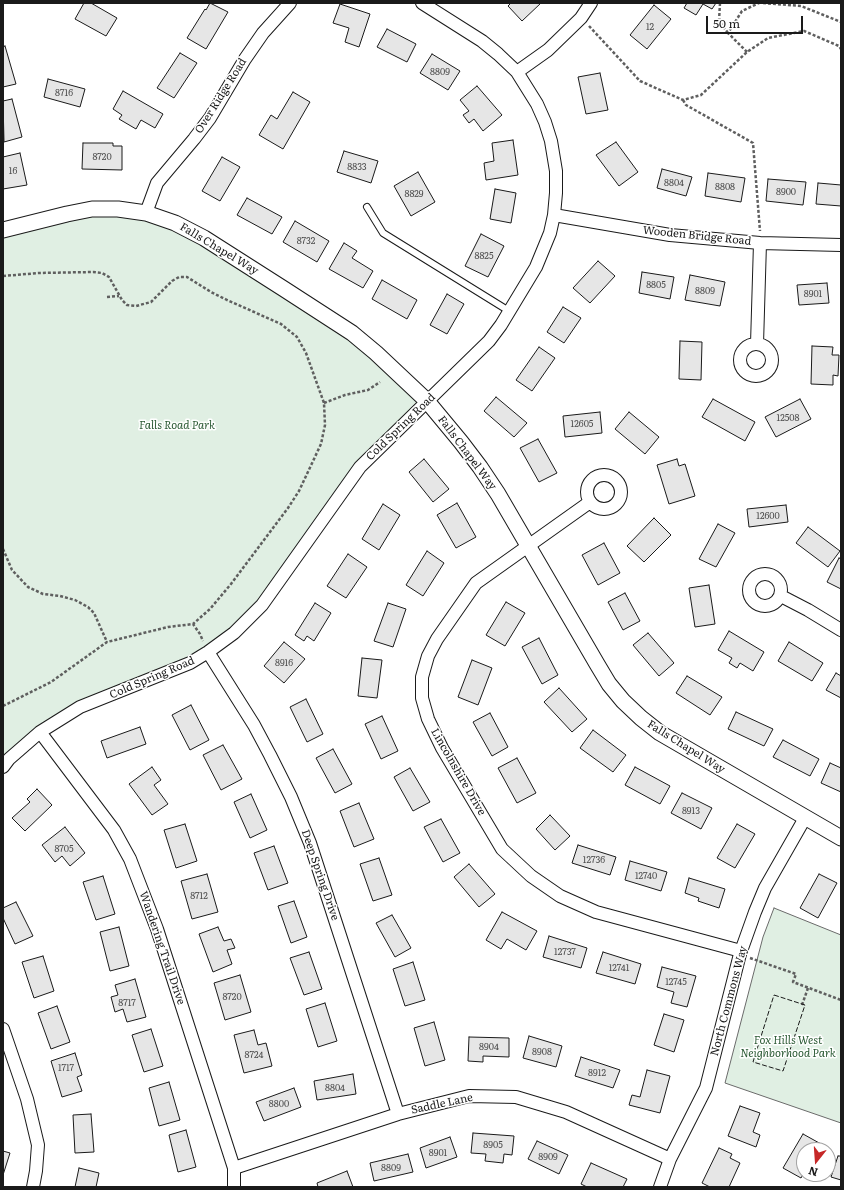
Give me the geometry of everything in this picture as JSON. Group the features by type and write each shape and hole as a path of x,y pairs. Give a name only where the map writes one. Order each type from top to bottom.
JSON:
{"street":[{"name":"Over Ridge Road","path":"146,213 157,183 210,118 245,59 263,33 290,3"},
{"name":"Cold Spring Road","path":"3,767 40,732 80,707 190,664 234,633 262,605 360,466 489,341 528,282 539,262 550,232 554,215 556,171 551,141 537,104 517,72 498,54 422,3"},
{"path":"517,72 548,50 581,18 591,3"},
{"name":"Falls Chapel Way","path":"3,230 67,214 92,210 118,209 146,213 175,224 204,238 328,317 352,334 376,353 426,401 480,467 498,494 597,664 623,701 641,718 660,732 841,838"},
{"name":"Wooden Bridge Road","path":"554,215 670,235 760,242 841,245"},
{"path":"758,344 760,242"},
{"name":"Lincolnshire Drive","path":"590,502 476,583 437,639 428,656 422,677 422,698 428,719 442,748 502,849 531,876 560,896 596,912 741,952"},
{"path":"781,596 841,630"},
{"name":"Deep Spring Drive","path":"208,652 254,725 291,797 308,837 398,1114"},
{"name":"Wandering Trail Drive","path":"40,732 114,830 130,859 157,929 234,1168 234,1187"},
{"name":"North Commons Way","path":"660,1187 670,1160 706,1088 741,952 754,912 765,888 805,818"},
{"path":"3,1029 27,1099 38,1144 36,1172 33,1187"},
{"name":"Saddle Lane","path":"234,1168 398,1114 469,1096 516,1097 566,1112 670,1160"}],"lane":[{"path":"367,207 383,233 509,311"}],"path":[{"path":"720,3 719,21 728,33 747,52"},
{"path":"728,33 742,11 759,3"},
{"path":"763,3 801,6 841,22"},
{"path":"581,18 640,81 683,100 701,95 747,52 768,38 804,31 839,46 841,49"},
{"path":"683,100 686,106 753,143 760,242"},
{"path":"3,276 39,273 102,273 108,277 119,296 127,305 136,306 151,302 172,281 179,277 187,277 195,280 211,292 281,324 297,337 306,353 324,403 326,425 321,444 299,491 288,508 231,584 210,609 193,624 168,627 107,642 51,682 3,706"},
{"path":"107,297 119,296"},
{"path":"324,403 345,395 368,390 380,382"},
{"path":"3,549 12,570 28,587 43,594 75,600 88,606 94,613 107,642"},
{"path":"193,624 200,634 208,652"},
{"path":"741,952 796,974 793,982 841,1000"},
{"path":"802,1005 808,988"}],"green space":[{"name":"Falls Road Park","path":"146,213 284,289 427,401 360,467 262,605 208,652 80,707 3,767 3,230 67,214"},
{"name":"Fox Hills West Neighborhood Park","path":"774,908 841,935 841,1123 725,1083 763,937"}],"building":[{"path":"84,3 91,3 117,18 106,36 75,19"},
{"path":"210,3 228,12 206,49 187,38"},
{"path":"511,3 541,3 522,21 508,6"},
{"path":"687,3 716,3 712,9 703,4 696,15 684,8"},
{"path":"340,4 370,14 359,47 345,42 349,28 333,23"},
{"path":"654,5 671,19 647,49 630,35"},
{"path":"387,29 416,44 407,62 377,47"},
{"path":"5,46 16,84 3,87 3,47"},
{"path":"180,53 197,63 174,98 157,88"},
{"path":"432,54 460,71 448,90 420,73"},
{"path":"600,73 608,110 586,114 578,77"},
{"path":"48,79 85,89 80,107 44,97"},
{"path":"477,86 502,115 483,131 474,119 469,123 463,115 469,111 460,100"},
{"path":"123,91 163,114 155,128 141,120 136,129 119,119 122,115 113,109"},
{"path":"293,92 310,102 283,149 259,135 271,115 277,119"},
{"path":"12,99 22,137 4,142 3,101"},
{"path":"513,140 518,175 486,180 484,163 494,161 492,143"},
{"path":"616,142 638,172 619,186 596,155"},
{"path":"83,143 113,143 113,146 122,146 122,170 82,169"},
{"path":"344,151 378,161 371,183 337,172"},
{"path":"20,153 27,185 3,189 3,157"},
{"path":"222,157 240,167 220,201 202,191"},
{"path":"662,169 692,177 686,196 657,188"},
{"path":"418,172 435,202 411,216 394,186"},
{"path":"708,173 745,178 741,202 705,196"},
{"path":"768,179 806,182 803,205 766,201"},
{"path":"818,183 841,185 841,206 816,204"},
{"path":"495,189 516,193 511,223 490,219"},
{"path":"247,198 282,217 272,234 237,215"},
{"path":"295,221 329,241 317,262 283,242"},
{"path":"481,234 504,246 488,277 465,266"},
{"path":"344,243 357,251 352,258 373,271 363,288 329,269"},
{"path":"598,261 615,276 590,303 573,288"},
{"path":"642,272 674,277 670,299 639,293"},
{"path":"690,275 725,282 720,306 685,300"},
{"path":"382,280 417,300 407,319 372,299"},
{"path":"827,283 829,303 799,305 797,285"},
{"path":"447,294 464,304 447,334 430,325"},
{"path":"563,307 581,318 564,343 547,332"},
{"path":"680,341 702,342 701,380 679,379"},
{"path":"812,346 833,347 832,355 839,355 838,376 833,375 833,385 811,384"},
{"path":"539,347 555,358 532,391 516,380"},
{"path":"496,397 527,423 514,437 484,411"},
{"path":"713,399 755,422 745,441 702,417"},
{"path":"800,399 811,419 776,437 765,417"},
{"path":"600,412 602,433 565,437 563,416"},
{"path":"629,412 659,437 645,454 615,429"},
{"path":"538,439 557,473 539,482 520,448"},
{"path":"424,459 449,489 433,502 409,472"},
{"path":"677,459 679,466 685,464 695,496 669,504 657,465"},
{"path":"457,503 476,537 456,548 437,515"},
{"path":"383,504 400,515 379,550 362,539"},
{"path":"786,505 788,522 749,527 747,509"},
{"path":"654,518 671,535 644,562 627,546"},
{"path":"718,524 735,533 716,567 699,559"},
{"path":"808,527 840,551 828,567 796,543"},
{"path":"604,543 620,573 598,585 582,555"},
{"path":"427,551 444,563 423,596 406,585"},
{"path":"348,554 367,567 346,598 327,586"},
{"path":"839,558 841,559 841,589 827,582"},
{"path":"709,585 715,624 695,627 689,588"},
{"path":"625,593 640,621 623,630 608,602"},
{"path":"506,602 525,613 505,646 486,635"},
{"path":"315,603 331,613 314,641 307,636 304,641 295,635"},
{"path":"388,603 406,609 393,647 374,641"},
{"path":"729,631 764,652 753,671 740,663 737,668 729,663 732,658 718,650"},
{"path":"648,633 674,663 659,676 633,645"},
{"path":"539,638 558,675 542,684 522,647"},
{"path":"284,642 305,659 284,683 264,666"},
{"path":"789,642 823,663 812,681 778,661"},
{"path":"362,658 382,660 377,698 358,696"},
{"path":"472,660 492,668 478,705 458,697"},
{"path":"836,673 841,676 841,698 826,690"},
{"path":"687,676 722,697 710,715 676,693"},
{"path":"559,688 587,719 572,732 544,702"},
{"path":"306,699 323,734 307,742 290,707"},
{"path":"191,705 209,740 190,750 172,715"},
{"path":"736,712 773,729 764,746 728,729"},
{"path":"490,713 508,747 492,756 473,722"},
{"path":"382,716 398,751 381,759 365,724"},
{"path":"140,727 146,744 107,758 101,741"},
{"path":"593,730 626,755 613,772 580,748"},
{"path":"783,740 819,759 810,776 773,757"},
{"path":"223,745 242,779 221,790 203,755"},
{"path":"333,749 352,784 335,793 316,758"},
{"path":"517,758 536,793 517,803 498,768"},
{"path":"830,763 841,768 841,792 821,783"},
{"path":"152,767 161,780 154,785 168,804 152,815 129,784"},
{"path":"635,767 670,786 660,804 625,785"},
{"path":"410,768 430,802 413,811 394,777"},
{"path":"37,789 52,805 25,831 12,818 30,802 27,799"},
{"path":"682,793 712,808 701,829 671,813"},
{"path":"251,794 267,830 250,838 234,802"},
{"path":"359,803 374,839 354,847 340,811"},
{"path":"550,815 570,836 555,850 536,829"},
{"path":"441,819 460,853 443,862 424,827"},
{"path":"185,824 197,861 176,868 164,830"},
{"path":"737,824 755,834 735,868 717,858"},
{"path":"65,827 85,853 70,866 62,856 55,862 42,845"},
{"path":"578,845 616,857 610,875 572,863"},
{"path":"274,846 288,883 268,890 254,853"},
{"path":"379,858 392,895 373,901 360,864"},
{"path":"630,861 667,872 661,891 625,880"},
{"path":"469,864 495,894 479,907 454,877"},
{"path":"207,874 218,912 192,919 181,881"},
{"path":"819,874 837,883 818,918 800,908"},
{"path":"103,876 115,914 96,920 83,882"},
{"path":"689,878 725,889 719,908 698,901 699,898 685,893"},
{"path":"294,901 307,937 291,943 278,906"},
{"path":"16,902 33,936 15,944 3,918 3,908"},
{"path":"502,912 537,931 526,950 507,939 501,949 486,940"},
{"path":"392,915 411,948 395,957 376,923"},
{"path":"119,927 129,966 110,971 100,932"},
{"path":"218,927 224,941 231,939 235,948 227,950 232,964 213,972 199,934"},
{"path":"549,936 587,948 581,968 543,957"},
{"path":"309,952 322,989 304,995 290,958"},
{"path":"603,952 641,964 635,984 596,973"},
{"path":"43,956 54,991 34,998 22,962"},
{"path":"413,962 425,1000 405,1006 393,969"},
{"path":"662,967 696,976 687,1007 671,1003 674,992 657,987"},
{"path":"240,975 251,1012 225,1020 214,983"},
{"path":"135,979 146,1017 127,1022 123,1009 115,1012 111,997 118,995 115,985"},
{"path":"325,1003 337,1041 318,1047 306,1009"},
{"path":"57,1006 70,1042 51,1049 38,1013"},
{"path":"664,1014 684,1020 674,1052 654,1045"},
{"path":"434,1022 445,1060 425,1066 414,1028"},
{"path":"151,1029 163,1066 144,1072 132,1035"},
{"path":"254,1030 258,1045 266,1043 272,1066 244,1073 234,1035"},
{"path":"529,1036 562,1046 556,1067 523,1058"},
{"path":"469,1037 509,1038 509,1057 483,1056 483,1062 468,1061"},
{"path":"75,1053 82,1075 77,1077 82,1091 62,1097 51,1061"},
{"path":"581,1057 620,1070 613,1088 575,1076"},
{"path":"647,1070 670,1076 660,1113 629,1105 632,1095 640,1097"},
{"path":"353,1074 356,1094 317,1100 314,1081"},
{"path":"169,1082 180,1120 159,1126 149,1088"},
{"path":"294,1088 301,1107 264,1121 256,1102"},
{"path":"740,1106 760,1113 753,1132 760,1135 756,1147 728,1136"},
{"path":"91,1114 94,1152 75,1153 73,1115"},
{"path":"186,1130 196,1167 178,1172 169,1135"},
{"path":"473,1133 514,1136 512,1155 504,1154 503,1163 485,1161 486,1154 471,1153"},
{"path":"803,1134 817,1142 798,1142"},
{"path":"450,1137 457,1157 426,1168 420,1148"},
{"path":"537,1141 568,1155 559,1174 528,1159"},
{"path":"796,1146 796,1175 783,1168"},
{"path":"719,1148 732,1154 730,1158 740,1163 729,1187 710,1187 702,1183"},
{"path":"3,1151 10,1153 3,1175"},
{"path":"408,1154 413,1172 374,1181 370,1163"},
{"path":"838,1156 841,1156 841,1180 836,1178 836,1162"},
{"path":"591,1163 627,1179 623,1187 587,1187 581,1184"},
{"path":"79,1168 99,1173 96,1187 75,1187"},
{"path":"347,1171 353,1187 318,1187 317,1183"}],"fence":[{"path":"774,995 805,1005 783,1071 753,1062 774,995"}]}
